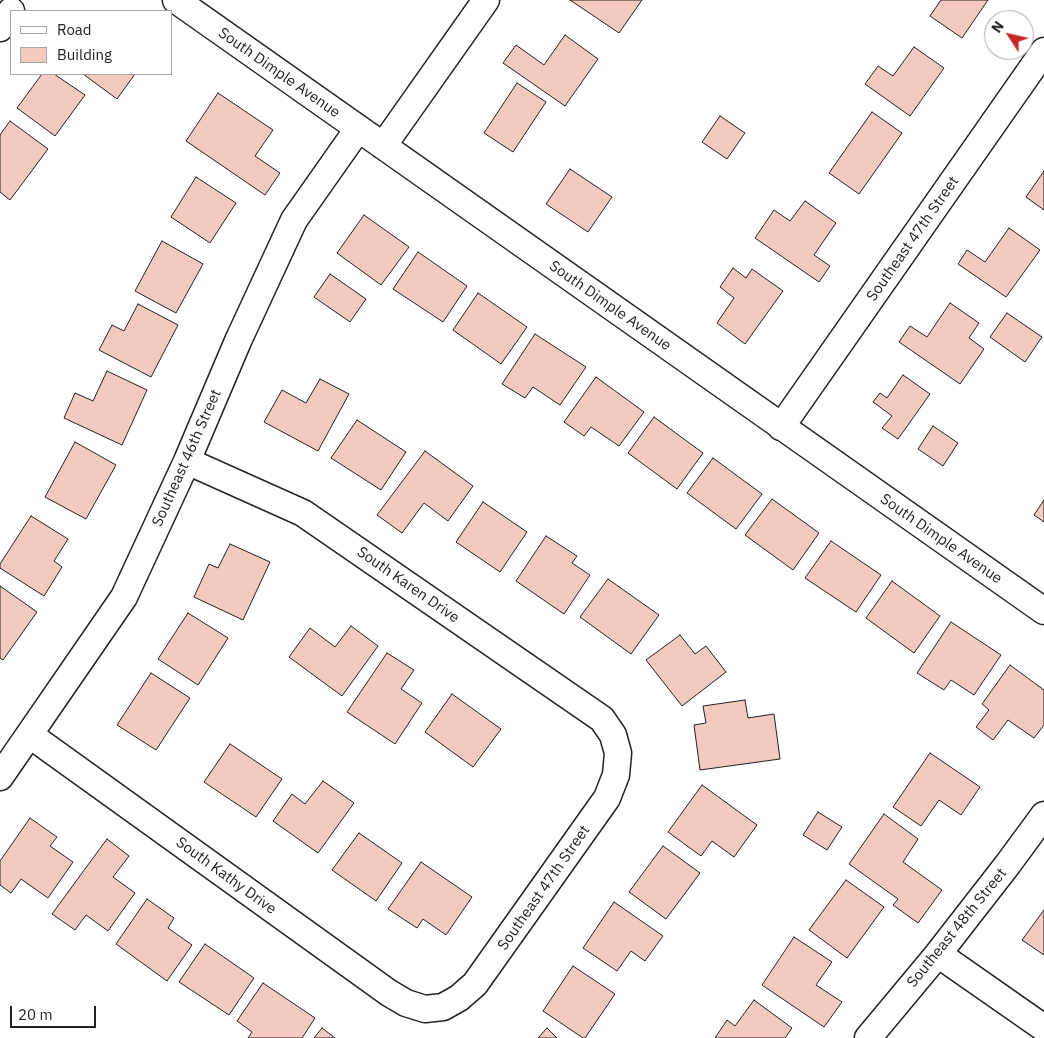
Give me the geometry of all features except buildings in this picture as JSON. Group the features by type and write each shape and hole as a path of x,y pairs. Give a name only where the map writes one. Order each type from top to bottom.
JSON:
{"street":[{"name":"South Dimple Avenue","path":"176,0 1044,611"},
{"path":"383,146 486,0"},
{"path":"0,28 10,13"},
{"name":"Southeast 47th Street","path":"781,427 1044,51"},
{"name":"Southeast 46th Street","path":"0,777 124,597 187,461 238,341 294,220 358,129"},
{"name":"South Karen Drive","path":"187,461 304,513 602,719 613,735"},
{"name":"South Kathy Drive","path":"30,735 389,992 406,1003 425,1008"},
{"name":"Southeast 47th Street","path":"425,1008 443,1008 459,998 475,984 607,798 616,775 618,753 613,735"},
{"name":"Southeast 48th Street","path":"868,1038 938,954 1044,814"},
{"path":"938,954 1044,1028"}]}
